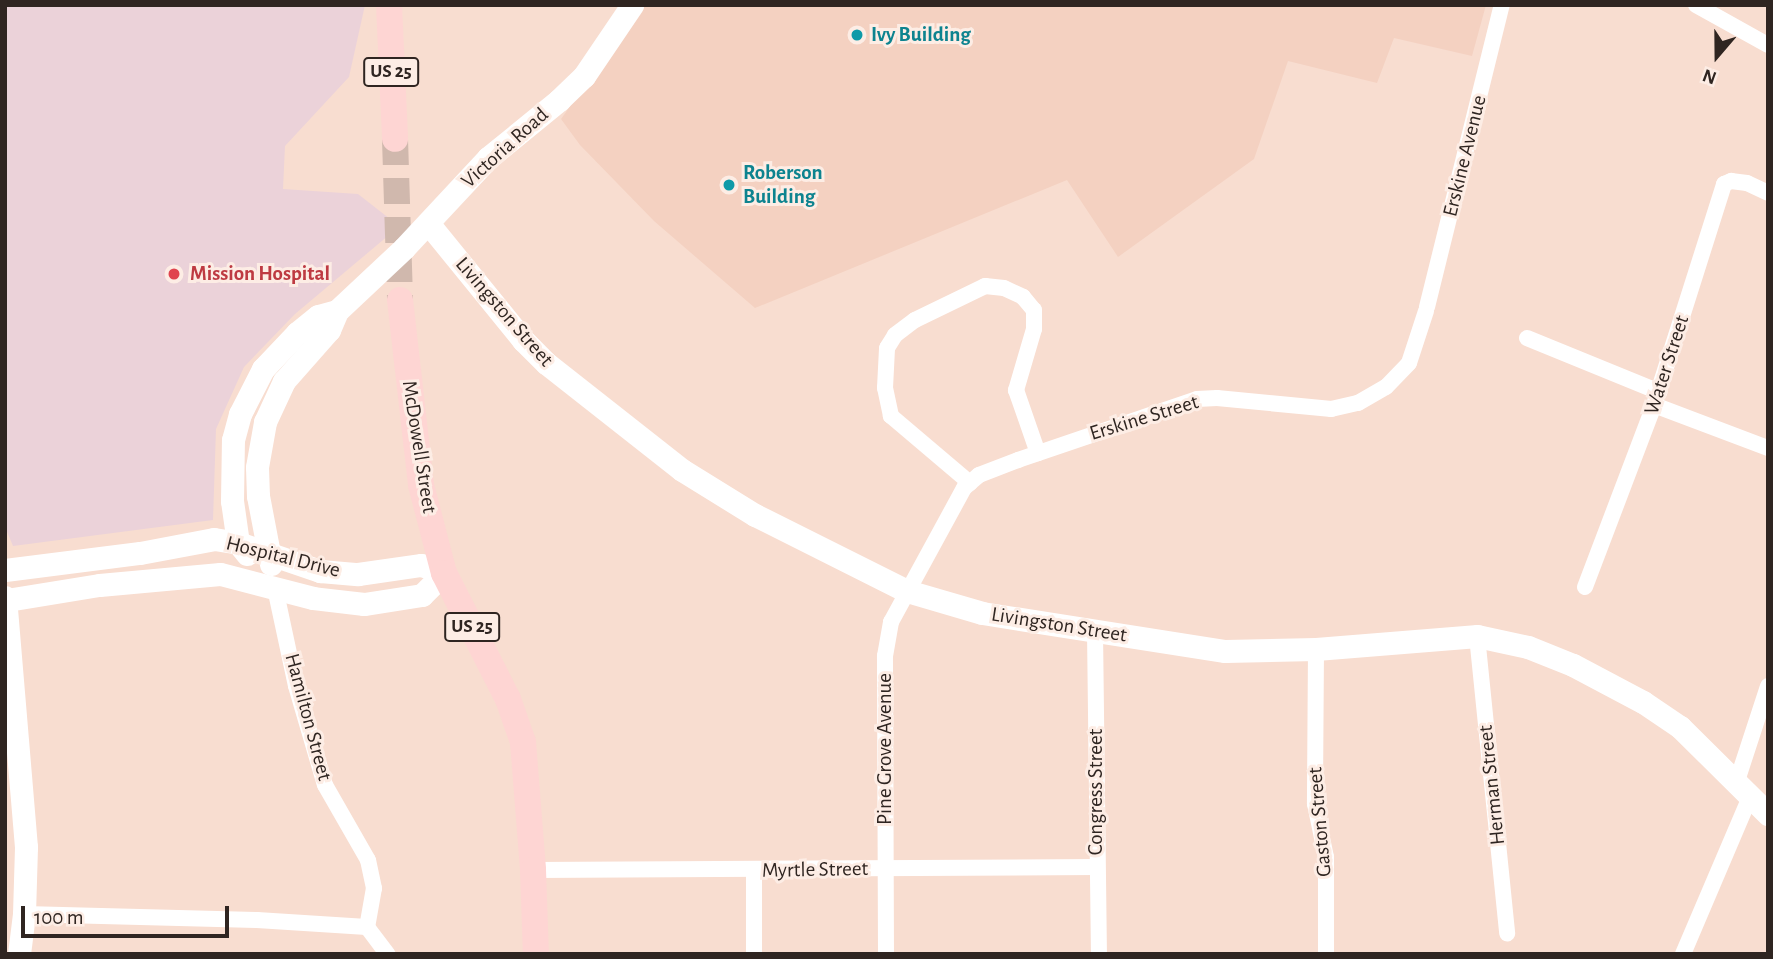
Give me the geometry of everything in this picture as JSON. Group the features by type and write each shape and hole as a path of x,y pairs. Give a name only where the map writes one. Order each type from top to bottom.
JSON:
{"main road":[{"name":"US 25","path":"389,5 395,139"},
{"name":"McDowell Street","path":"400,300 421,485 444,573 508,699 523,743 533,870 536,954"}],"street":[{"name":"Victoria Road","path":"275,588 258,496 257,467 265,422 284,381 330,330 337,311 428,223 488,158 584,76 632,5"},
{"name":"Erskine Avenue","path":"1419,336 1502,5"},
{"path":"1696,5 1768,45"},
{"name":"Water Street","path":"1586,587 1657,399 1724,184 1731,181 1747,183 1768,193"},
{"name":"Livingston Street","path":"428,223 523,340 546,363 682,470 755,515 907,591 982,613 1224,652 1316,649 1476,636 1528,647 1573,665 1643,702 1680,727 1768,814"},
{"path":"970,483 891,416 885,388 887,348 895,335 915,320 985,286 1004,288 1023,297 1034,310 1034,328 1016,390 1038,453"},
{"name":"Victoria Road","path":"275,588 238,543 232,510 233,440 251,389 263,369 297,332 318,316 337,311"},
{"name":"Erskine Street","path":"907,591 948,515 970,483 979,475 1197,399 1225,398 1332,409 1358,403 1386,387 1409,363 1419,336"},
{"path":"1527,338 1768,448"},
{"name":"Hospital Drive","path":"5,570 140,553 214,540 238,543 310,568 334,573 379,573 421,565 444,573 422,595 364,604 313,598 220,574 99,585 6,598"},
{"name":"Hamilton Street","path":"275,588 296,686 325,785 369,860 374,888 367,927"},
{"name":"Pine Grove Avenue","path":"886,954 884,656 891,622 907,591"},
{"path":"6,598 26,847 24,914 19,954"},
{"name":"Congress Street","path":"1095,631 1099,954"},
{"name":"Herman Street","path":"1476,636 1507,933"},
{"name":"Gaston Street","path":"1316,649 1315,804 1326,857 1326,954"},
{"path":"1684,954 1744,789 1768,686"},
{"name":"Myrtle Street","path":"533,870 1097,867"},
{"path":"754,870 754,954"},
{"path":"24,914 257,920 367,927 387,954"}],"shaded area":[{"name":"Mission Hospital","path":"5,5 365,5 349,77 285,146 283,189 358,194 390,219 389,235 295,314 244,367 216,429 213,520 13,546 5,527"},
{"path":"643,5 1486,5 1472,56 1394,38 1377,83 1288,61 1254,159 1118,257 1067,180 755,308 654,221 580,145 561,119"}],"tunnel":[{"path":"395,139 400,300"}],"place":[{"name":"Ivy Building","path":"857,35"},
{"name":"Roberson Building","path":"729,185"},
{"name":"Mission Hospital","path":"174,274"}]}
